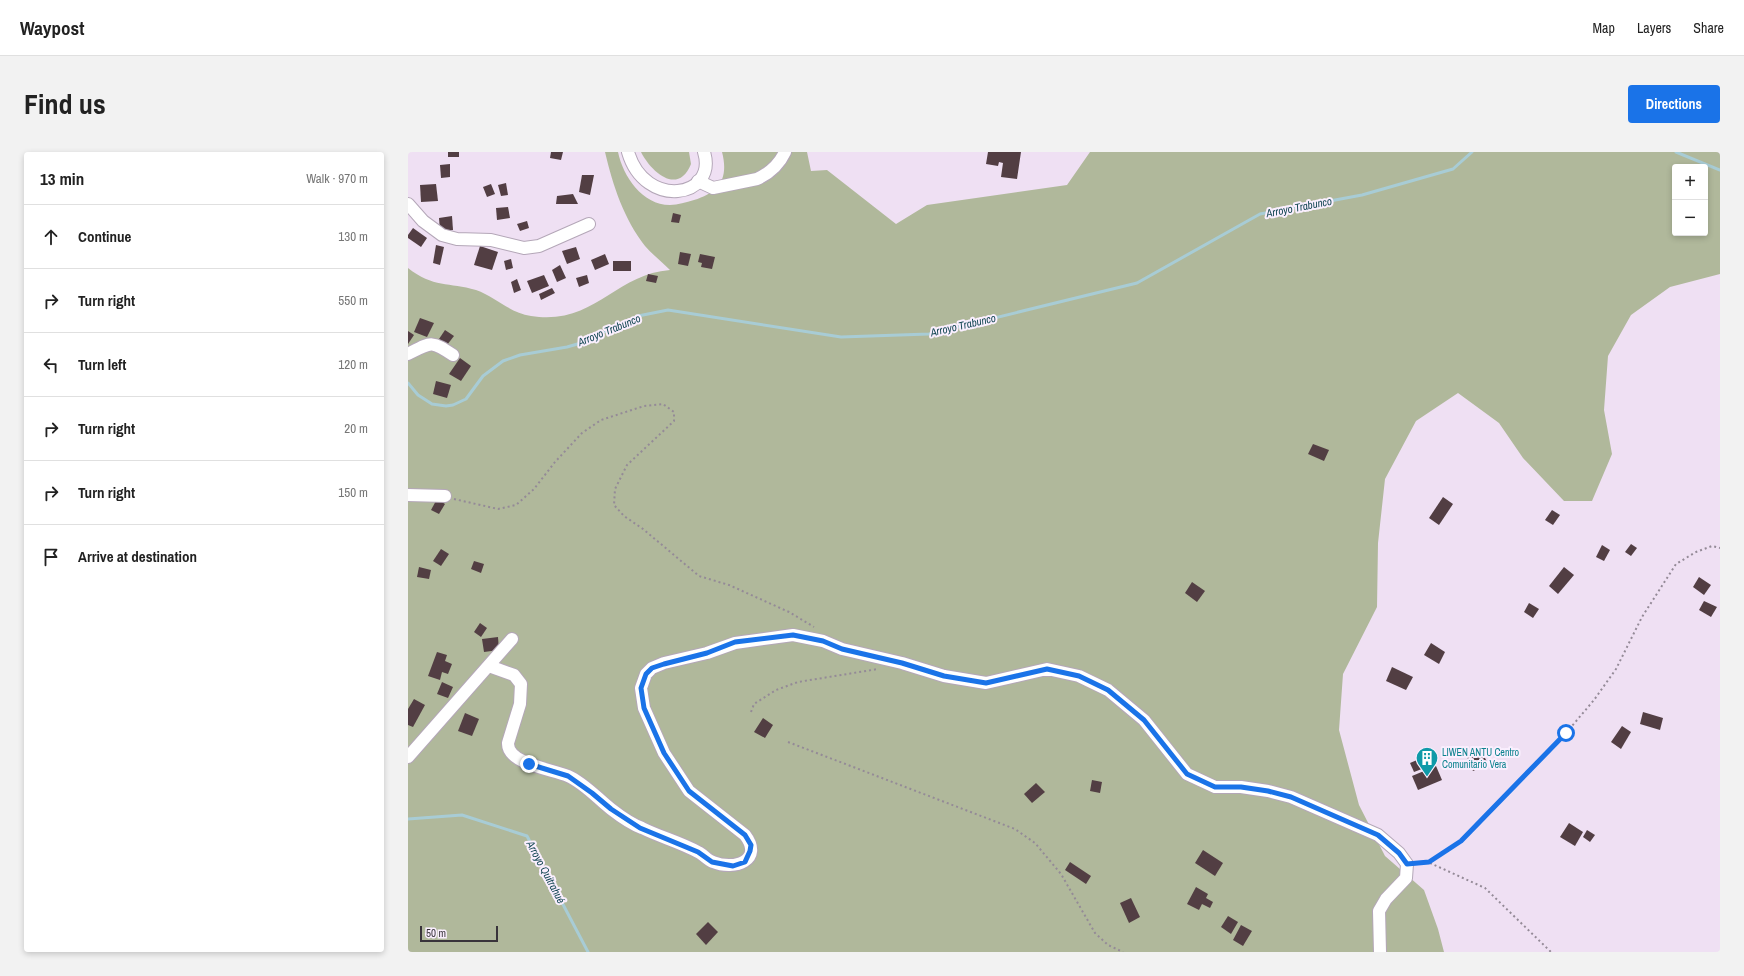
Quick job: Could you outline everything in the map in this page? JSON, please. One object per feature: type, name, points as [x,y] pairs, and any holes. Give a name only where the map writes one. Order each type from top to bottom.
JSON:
[{"type":"street","points":[[628,152],[637,172],[642,178],[662,190],[677,191],[692,186],[698,181],[705,168],[706,161],[704,152]]},
{"type":"street","points":[[698,181],[714,188],[757,179],[764,176],[776,167],[785,152]]},
{"type":"street","points":[[408,204],[426,224],[442,235],[457,239],[492,240],[524,248],[539,246],[589,224]]},
{"type":"street","points":[[408,354],[424,345],[430,344],[440,346],[453,355]]},
{"type":"street","points":[[408,495],[445,496]]},
{"type":"street","points":[[489,666],[514,675],[521,684],[520,704],[508,743],[508,746],[515,758],[568,776],[611,809],[640,828],[698,852],[712,862],[727,866],[740,865],[748,857],[750,851],[749,840],[745,835],[689,791],[664,753],[644,708],[641,688],[646,674],[652,668],[707,653],[735,642],[793,635],[823,641],[842,649],[902,663],[944,676],[986,683],[1047,669],[1079,676],[1108,690],[1144,720],[1187,774],[1215,787],[1241,787],[1268,791],[1291,797],[1378,835],[1399,853],[1407,864],[1406,878],[1386,899],[1379,911],[1380,952]]},
{"type":"street","points":[[408,757],[512,639]]},
{"type":"path","points":[[445,496],[498,508],[516,505],[534,489],[555,462],[582,433],[601,420],[644,406],[663,404],[674,412],[674,421],[627,465],[615,490],[614,505],[624,516],[643,528],[699,576],[729,585],[789,612],[815,628]]},
{"type":"path","points":[[1407,864],[1429,862],[1461,841],[1566,733],[1594,700],[1616,669],[1642,617],[1676,564],[1696,552],[1712,546],[1720,548]]},
{"type":"path","points":[[751,712],[754,704],[776,690],[798,682],[882,668]]},
{"type":"path","points":[[788,742],[1015,829],[1034,843],[1061,874],[1094,933],[1108,945],[1123,952]]},
{"type":"path","points":[[1429,862],[1485,888],[1551,952]]},
{"type":"green space","points":[[605,152],[618,152],[624,170],[629,179],[635,188],[643,195],[660,204],[673,205],[703,197],[716,188],[723,177],[724,161],[722,152],[807,152],[811,171],[827,170],[896,224],[927,205],[1067,185],[1090,152],[1720,152],[1720,274],[1670,287],[1631,315],[1608,356],[1604,410],[1612,454],[1592,501],[1564,501],[1523,458],[1499,423],[1458,393],[1416,421],[1385,479],[1378,543],[1377,607],[1343,674],[1339,730],[1359,805],[1385,856],[1424,890],[1438,929],[1444,952],[408,952],[408,268],[425,279],[433,282],[476,290],[516,312],[523,314],[553,317],[572,314],[588,307],[634,280],[651,274],[670,270],[645,246],[638,236],[625,213],[616,190]]},
{"type":"green space","points":[[641,152],[689,152],[691,164],[686,173],[679,178],[672,180],[665,178],[651,167]]},
{"type":"building","points":[[448,152],[459,152],[459,157],[448,157]]},
{"type":"building","points":[[551,152],[563,152],[561,160],[550,158]]},
{"type":"building","points":[[988,152],[1021,152],[1017,179],[1001,177],[1003,163],[999,162],[998,166],[986,164]]},
{"type":"building","points":[[450,164],[450,177],[441,178],[440,165]]},
{"type":"building","points":[[582,175],[594,175],[590,195],[579,192]]},
{"type":"building","points":[[506,183],[508,195],[501,196],[498,185]]},
{"type":"building","points":[[436,184],[438,201],[421,202],[420,185]]},
{"type":"building","points":[[491,184],[495,194],[487,197],[483,187]]},
{"type":"building","points":[[573,194],[578,204],[556,204],[557,196]]},
{"type":"building","points":[[508,207],[510,218],[497,220],[496,208]]},
{"type":"building","points":[[673,213],[681,215],[679,223],[671,222]]},
{"type":"building","points":[[452,216],[453,230],[440,231],[439,218]]},
{"type":"building","points":[[527,221],[529,228],[520,231],[517,224]]},
{"type":"building","points":[[413,228],[427,238],[421,247],[408,238],[408,235]]},
{"type":"building","points":[[436,245],[444,247],[440,265],[433,263]]},
{"type":"building","points":[[480,246],[498,252],[492,270],[474,265]]},
{"type":"building","points":[[576,247],[580,259],[567,264],[562,251]]},
{"type":"building","points":[[680,252],[691,254],[688,266],[678,264]]},
{"type":"building","points":[[605,254],[609,264],[595,270],[591,260]]},
{"type":"building","points":[[700,254],[715,257],[712,269],[701,267],[702,263],[698,262]]},
{"type":"building","points":[[511,259],[513,268],[506,270],[504,261]]},
{"type":"building","points":[[613,261],[631,261],[631,271],[613,271]]},
{"type":"building","points":[[560,265],[566,278],[557,282],[552,270]]},
{"type":"building","points":[[648,274],[658,276],[656,283],[646,281]]},
{"type":"building","points":[[544,275],[549,286],[532,293],[527,281]]},
{"type":"building","points":[[587,275],[589,283],[579,287],[576,278]]},
{"type":"building","points":[[517,279],[521,290],[514,293],[511,282]]},
{"type":"building","points":[[552,288],[555,293],[541,300],[539,294]]},
{"type":"building","points":[[420,318],[434,323],[427,337],[414,332]]},
{"type":"building","points":[[445,330],[454,336],[447,345],[439,339]]},
{"type":"building","points":[[408,331],[414,335],[408,344]]},
{"type":"building","points":[[460,358],[471,366],[461,381],[449,374]]},
{"type":"building","points":[[436,381],[451,385],[447,398],[433,394]]},
{"type":"building","points":[[1313,444],[1329,450],[1324,461],[1308,454]]},
{"type":"building","points":[[1443,497],[1453,504],[1439,525],[1429,518]]},
{"type":"building","points":[[437,499],[445,504],[439,514],[431,510]]},
{"type":"building","points":[[1552,510],[1560,515],[1553,525],[1545,520]]},
{"type":"building","points":[[1631,544],[1637,548],[1631,556],[1625,552]]},
{"type":"building","points":[[1602,545],[1610,550],[1604,561],[1596,557]]},
{"type":"building","points":[[441,549],[449,554],[441,566],[433,561]]},
{"type":"building","points":[[474,561],[484,564],[481,573],[471,569]]},
{"type":"building","points":[[419,567],[431,570],[429,579],[417,577]]},
{"type":"building","points":[[1564,567],[1574,575],[1558,594],[1549,586]]},
{"type":"building","points":[[1699,577],[1711,585],[1704,595],[1693,587]]},
{"type":"building","points":[[1192,582],[1205,591],[1197,602],[1185,593]]},
{"type":"building","points":[[1704,601],[1717,607],[1711,617],[1699,610]]},
{"type":"building","points":[[1529,603],[1539,609],[1533,618],[1524,612]]},
{"type":"building","points":[[480,623],[487,628],[481,637],[474,632]]},
{"type":"building","points":[[498,637],[499,650],[484,652],[482,639]]},
{"type":"building","points":[[1431,643],[1445,652],[1439,664],[1424,655]]},
{"type":"building","points":[[437,652],[447,655],[445,661],[452,664],[448,674],[442,672],[440,680],[428,676]]},
{"type":"building","points":[[1392,667],[1413,677],[1406,690],[1386,681]]},
{"type":"building","points":[[442,682],[453,687],[448,698],[437,694]]},
{"type":"building","points":[[414,699],[425,705],[413,727],[408,725],[408,709]]},
{"type":"building","points":[[1643,712],[1663,718],[1660,730],[1640,724]]},
{"type":"building","points":[[465,713],[479,719],[472,736],[458,731]]},
{"type":"building","points":[[763,718],[773,725],[765,738],[754,732]]},
{"type":"building","points":[[1622,726],[1631,732],[1621,749],[1611,742]]},
{"type":"building","points":[[1481,750],[1488,764],[1473,771],[1467,757]]},
{"type":"building","points":[[1424,757],[1427,767],[1414,772],[1410,763]]},
{"type":"building","name":"LIWEN ANTU Centro Comunitario Vera","points":[[1436,766],[1442,780],[1418,790],[1412,776]]},
{"type":"building","points":[[1092,780],[1102,782],[1100,793],[1090,791]]},
{"type":"building","points":[[1036,783],[1045,792],[1032,803],[1024,794]]},
{"type":"building","points":[[1569,823],[1583,832],[1575,846],[1560,837]]},
{"type":"building","points":[[1587,830],[1595,835],[1590,842],[1583,837]]},
{"type":"building","points":[[1203,850],[1223,863],[1215,876],[1195,863]]},
{"type":"building","points":[[1070,862],[1091,876],[1086,884],[1065,870]]},
{"type":"building","points":[[1196,887],[1208,894],[1206,898],[1213,902],[1210,908],[1202,904],[1199,910],[1187,904]]},
{"type":"building","points":[[1131,898],[1140,917],[1129,923],[1120,903]]},
{"type":"building","points":[[1228,916],[1238,922],[1231,934],[1221,927]]},
{"type":"building","points":[[708,922],[718,932],[706,945],[696,934]]},
{"type":"building","points":[[1241,925],[1252,931],[1243,946],[1233,940]]},
{"type":"waterway","name":"Arroyo Trabunco","points":[[408,383],[418,395],[432,404],[446,406],[453,405],[466,399],[483,376],[503,361],[520,355],[567,347],[581,343],[638,316],[668,310],[841,337],[929,334],[1137,283],[1260,214],[1362,195],[1453,169],[1472,152]]},
{"type":"waterway","name":"Arroyo Trabunco","points":[[1676,152],[1720,170]]},
{"type":"waterway","name":"Arroyo Quitrahué","points":[[408,819],[462,815],[527,836],[588,952]]},
{"type":"place","name":"LIWEN ANTU Centro Comunitario Vera","points":[[1427,778]]},
{"type":"route","points":[[529,764],[568,776],[577,781],[611,809],[640,828],[698,852],[712,862],[727,866],[740,865],[745,862],[748,857],[751,845],[749,840],[745,835],[689,791],[664,753],[644,708],[641,688],[646,674],[652,668],[707,653],[735,642],[793,635],[823,641],[842,649],[902,663],[944,676],[986,683],[1047,669],[1079,676],[1108,690],[1144,720],[1187,774],[1215,787],[1241,787],[1268,791],[1291,797],[1378,835],[1399,853],[1407,864],[1429,862],[1461,841],[1566,733]]}]
